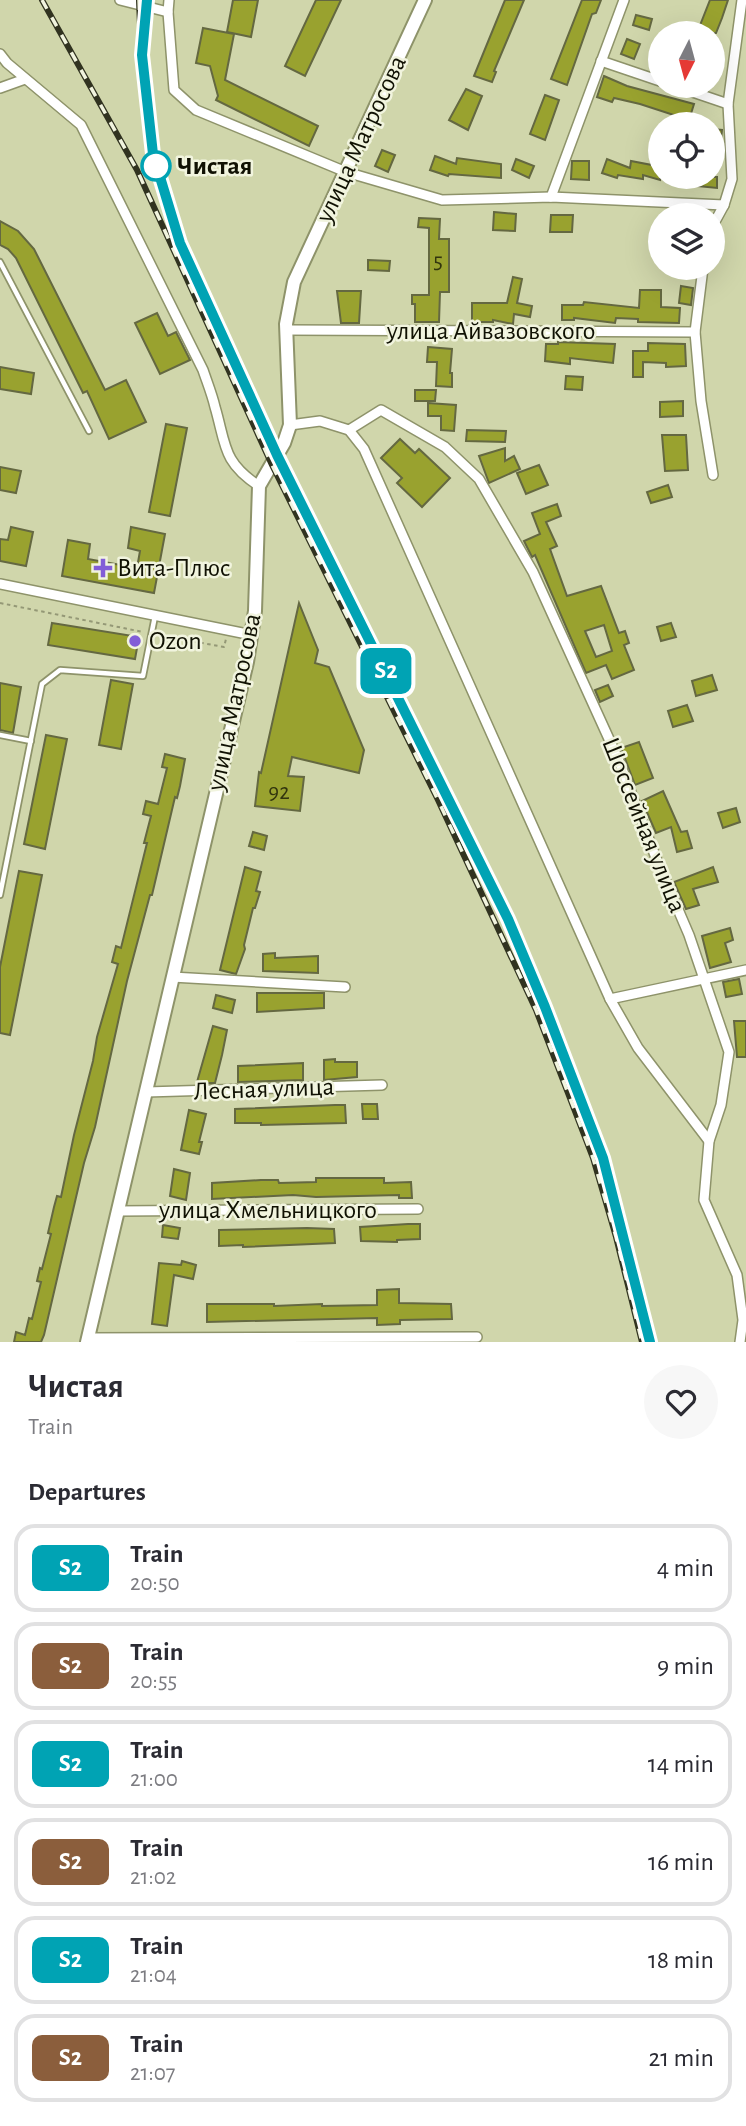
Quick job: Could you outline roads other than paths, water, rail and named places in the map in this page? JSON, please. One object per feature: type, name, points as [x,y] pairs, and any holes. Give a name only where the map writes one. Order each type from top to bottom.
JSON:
[{"type":"main road","name":"улица Матросова","points":[[88,1340],[252,635],[259,486],[284,443],[290,425],[287,330],[294,282],[425,0]]},
{"type":"street","points":[[120,0],[168,12]]},
{"type":"street","points":[[169,0],[174,90],[196,110],[346,172],[442,200],[551,197],[681,203]]},
{"type":"street","points":[[551,197],[624,0]]},
{"type":"street","points":[[725,203],[732,179],[728,104],[742,0]]},
{"type":"street","points":[[0,54],[7,64],[81,125],[202,370],[215,407],[225,449],[244,476],[259,486]]},
{"type":"street","points":[[601,61],[648,77]]},
{"type":"street","points":[[0,88],[25,79]]},
{"type":"street","points":[[710,98],[728,104]]},
{"type":"street","points":[[702,280],[695,332],[701,401],[713,474]]},
{"type":"street","name":"улица Айвазовского","points":[[287,330],[695,332]]},
{"type":"street","name":"Шоссейная улица","points":[[349,430],[381,410],[445,447],[479,479],[533,572],[619,761],[704,978],[729,1052],[721,1105],[709,1141],[704,1200],[737,1275],[743,1296],[740,1342]]},
{"type":"street","points":[[290,425],[320,421],[349,430],[364,449],[610,999],[638,1048],[709,1141]]},
{"type":"street","points":[[0,584],[252,635]]},
{"type":"street","points":[[610,999],[746,970]]},
{"type":"street","points":[[172,977],[345,987]]},
{"type":"street","name":"Лесная улица","points":[[146,1092],[382,1085]]},
{"type":"street","name":"улица Хмельницкого","points":[[117,1211],[418,1209]]},
{"type":"street","points":[[88,1340],[477,1337]]},
{"type":"lane","points":[[0,262],[89,430]]},
{"type":"lane","points":[[0,895],[42,684],[60,670],[143,676],[155,616]]},
{"type":"lane","points":[[0,735],[32,741]]},
{"type":"railway","points":[[42,0],[137,170],[272,465],[438,800],[536,1010],[593,1158],[642,1342]]},
{"type":"railway","points":[[139,0],[144,95],[153,158],[170,219],[182,248]]},
{"type":"railway","points":[[340,579],[508,919],[540,996]]},
{"type":"train","name":"S2","points":[[147,0],[142,55],[153,154],[163,195],[180,243],[277,455],[508,919],[603,1158],[650,1342]]},
{"type":"place","name":"Чистая","points":[[156,166]]},
{"type":"place","name":"Вита-Плюс","points":[[103,568]]},
{"type":"place","name":"Ozon","points":[[135,641]]}]
